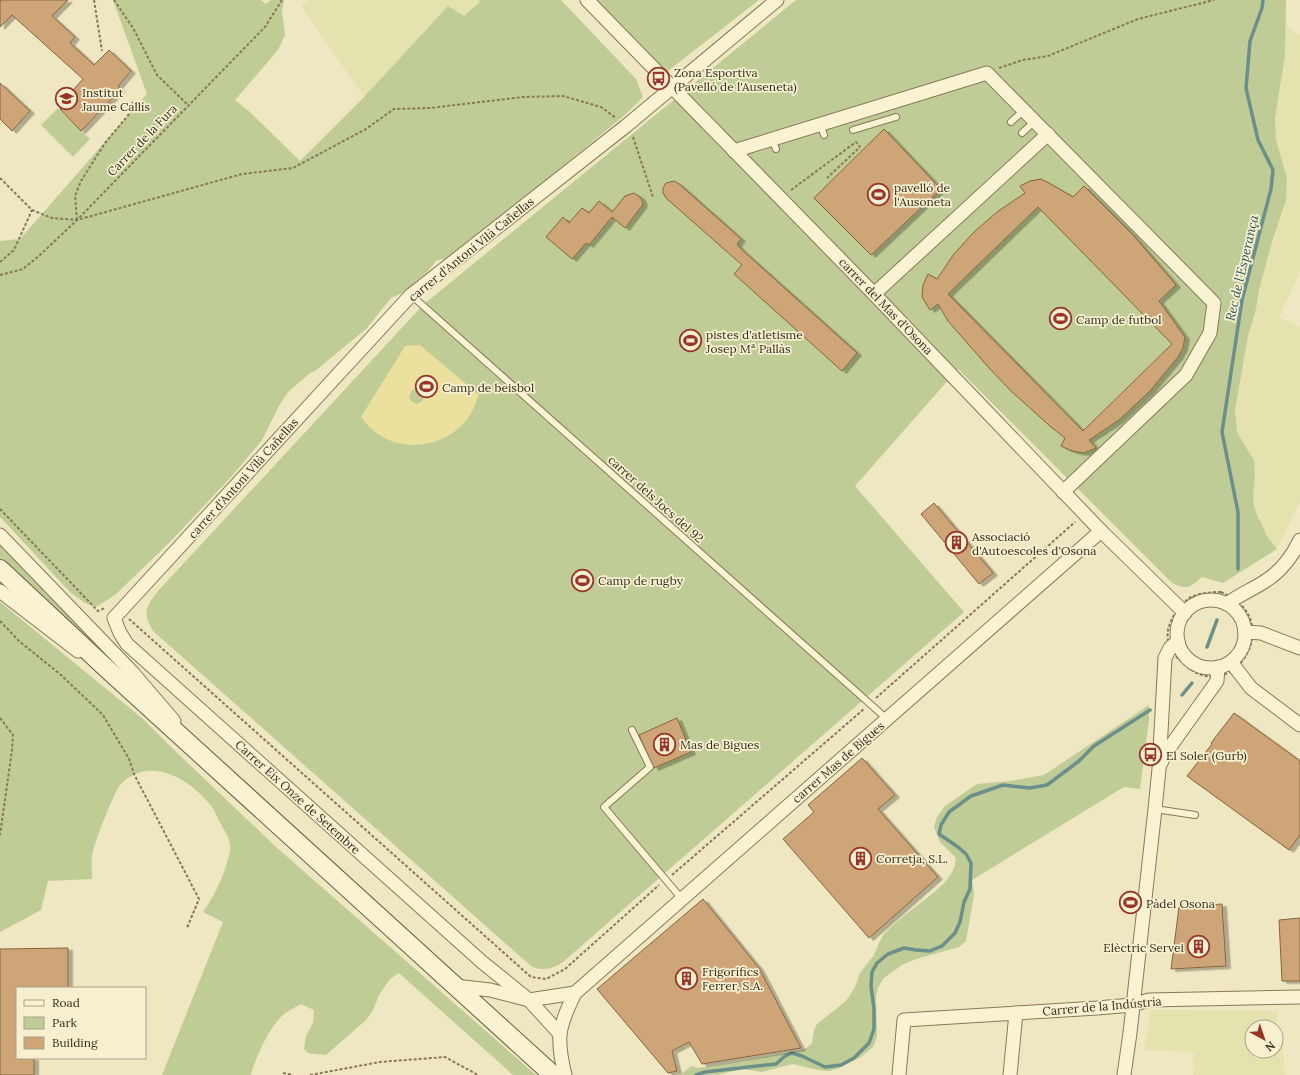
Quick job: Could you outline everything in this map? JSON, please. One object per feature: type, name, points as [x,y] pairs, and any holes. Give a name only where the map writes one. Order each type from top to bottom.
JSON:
[{"type":"street","name":"carrer del Mas d'Osona","points":[[587,0],[874,294],[1084,514],[1182,610]]},
{"type":"street","name":"carrer d'Antoni Vilà Cañellas","points":[[118,615],[411,295],[626,126],[777,0]]},
{"type":"street","points":[[734,151],[774,144],[822,130],[987,73],[1214,303],[1210,333],[1186,375],[1063,492]]},
{"type":"street","points":[[874,294],[1048,134]]},
{"type":"street","name":"carrer Mas de Bigues","points":[[565,1075],[562,1065],[560,1034],[568,1007],[575,993],[1101,531]]},
{"type":"street","points":[[0,535],[133,673],[211,763]]},
{"type":"street","points":[[1124,1075],[1159,769],[1165,658],[1174,645],[1182,610],[1204,601],[1231,601],[1269,579],[1282,568],[1300,540]]},
{"type":"street","points":[[0,569],[107,669],[553,1075]]},
{"type":"street","points":[[0,591],[72,648],[107,669]]},
{"type":"street","points":[[1231,601],[1244,626],[1249,632],[1261,633],[1300,648]]},
{"type":"street","name":"Carrer Eix Onze de Setembre","points":[[118,615],[120,633],[127,644],[482,962],[528,1000],[560,1034]]},
{"type":"street","points":[[1174,645],[1195,664],[1218,672],[1233,666],[1249,632]]},
{"type":"street","points":[[1233,666],[1251,688],[1300,726]]},
{"type":"street","points":[[1159,769],[1165,754],[1218,681],[1218,672]]},
{"type":"street","points":[[490,990],[495,979],[492,969]]},
{"type":"street","points":[[455,986],[490,990],[528,1000],[575,993]]},
{"type":"street","name":"Carrer de la Indústria","points":[[899,1075],[904,1020],[1097,1008],[1132,1005],[1149,1000],[1300,996]]},
{"type":"street","points":[[1010,1075],[1016,1013]]},
{"type":"lane","points":[[1011,122],[1024,110]]},
{"type":"lane","points":[[853,130],[896,117]]},
{"type":"lane","points":[[1022,133],[1035,121]]},
{"type":"lane","name":"carrer dels Jocs del 92","points":[[411,295],[887,719]]},
{"type":"lane","points":[[632,730],[650,767],[604,807],[682,899]]},
{"type":"lane","points":[[1155,809],[1195,815]]},
{"type":"path","points":[[94,0],[102,51]]},
{"type":"path","points":[[114,0],[133,28],[157,75],[188,105]]},
{"type":"path","name":"Carrer de la Fura","points":[[0,275],[24,269],[77,220],[265,27],[282,0]]},
{"type":"path","points":[[987,73],[1024,60],[1048,56],[1138,19],[1214,0]]},
{"type":"path","points":[[0,178],[32,210],[52,218],[77,220],[242,174],[293,168],[366,129],[394,110],[430,108],[523,97],[563,96],[601,107],[626,126]]},
{"type":"path","points":[[77,220],[75,196],[80,181],[105,143],[135,107],[132,102]]},
{"type":"path","points":[[780,198],[856,142],[860,147],[827,178]]},
{"type":"path","points":[[636,146],[653,197]]},
{"type":"path","points":[[0,262],[14,250],[32,210]]},
{"type":"path","points":[[0,509],[98,611],[109,606],[531,977],[546,979],[565,969],[665,880],[870,704],[1084,514]]},
{"type":"path","points":[[1221,592],[1231,601],[1245,609],[1252,621],[1249,632],[1251,645],[1246,656],[1233,666],[1226,675],[1218,672],[1207,676],[1193,672],[1177,658],[1174,645],[1167,635],[1170,620],[1182,610],[1190,597],[1207,593],[1221,592]]},
{"type":"path","points":[[0,621],[18,641],[61,675],[103,714],[130,760],[134,774],[199,899],[187,928]]},
{"type":"path","points":[[0,718],[13,735],[0,834]]},
{"type":"path","points":[[310,1075],[380,1062],[445,1057],[478,1075]]},
{"type":"path","points":[[283,1073],[293,1075]]},
{"type":"shaded area","points":[[309,0],[479,0],[481,2],[464,16],[448,6],[364,97],[301,5]]},
{"type":"shaded area","points":[[1286,25],[1300,36],[1300,271],[1279,317],[1300,327],[1300,501],[1277,549],[1267,536],[1256,513],[1253,500],[1255,474],[1254,460],[1237,431],[1235,410],[1248,336],[1256,309],[1259,290],[1272,242],[1286,200],[1287,178],[1276,139],[1275,118],[1285,56]]},
{"type":"shaded area","points":[[1150,1010],[1277,1011],[1277,1019],[1244,1019],[1244,1059],[1284,1059],[1285,1075],[1193,1075],[1194,1053],[1169,1050],[1145,1050]]},
{"type":"green space","points":[[113,0],[261,0],[266,4],[271,0],[284,0],[282,10],[285,35],[278,50],[235,100],[251,113],[300,161],[364,97],[448,6],[464,16],[480,2],[479,0],[561,0],[636,79],[643,97],[626,114],[456,254],[446,259],[437,260],[428,271],[402,293],[391,298],[366,329],[288,392],[280,404],[262,440],[232,476],[169,543],[116,594],[98,606],[93,606],[85,603],[70,592],[0,517],[0,241],[20,239],[147,94]]},
{"type":"green space","points":[[594,0],[759,0],[664,74]]},
{"type":"green space","points":[[796,0],[1286,0],[1285,56],[1275,118],[1276,139],[1287,178],[1286,200],[1272,242],[1259,290],[1256,309],[1248,336],[1235,410],[1237,431],[1254,460],[1255,474],[1253,500],[1256,513],[1267,536],[1277,549],[1223,583],[1202,577],[1188,587],[1182,587],[1172,583],[958,369],[855,486],[964,612],[563,962],[547,969],[535,968],[153,631],[147,619],[148,606],[158,591],[423,305]]},
{"type":"green space","points":[[58,108],[90,139],[73,157],[41,125]]},
{"type":"green space","points":[[0,544],[123,671],[0,558]]},
{"type":"green space","points":[[0,602],[143,719],[276,847],[536,1075],[513,1075],[399,973],[390,979],[379,995],[373,1010],[366,1020],[326,1055],[308,1053],[304,1049],[306,1036],[313,1023],[314,1010],[301,1004],[284,1014],[275,1023],[262,1045],[251,1075],[162,1075],[223,922],[203,912],[216,890],[224,872],[230,851],[229,839],[212,807],[193,787],[169,774],[156,771],[144,771],[131,776],[120,785],[117,790],[100,831],[92,855],[92,879],[48,881],[41,910],[0,932]]},
{"type":"green space","points":[[1149,705],[1149,720],[1140,789],[1124,787],[972,880],[974,894],[966,941],[959,947],[916,959],[902,965],[884,978],[878,987],[876,997],[877,1037],[873,1047],[861,1057],[839,1068],[829,1071],[792,1064],[762,1072],[742,1069],[717,1075],[680,1075],[692,1066],[698,1068],[804,1050],[812,1043],[814,1030],[817,1024],[846,1001],[855,987],[860,973],[874,955],[884,934],[938,889],[951,874],[956,860],[955,857],[940,842],[934,827],[937,817],[945,806],[977,784],[1010,781],[1044,775]]},
{"type":"sand","points":[[420,345],[479,395],[470,415],[461,426],[451,434],[426,444],[413,445],[387,439],[369,427],[361,417],[405,346]],"holes":[[[417,388],[423,391],[425,396],[421,402],[416,404],[411,401],[409,397],[412,390]]]},
{"type":"building","points":[[0,0],[68,0],[52,16],[75,37],[70,43],[94,65],[109,50],[131,71],[118,86],[121,89],[81,131],[60,109],[67,102],[64,100],[83,79],[12,15],[0,27]]},
{"type":"building","points":[[0,83],[30,111],[12,131],[0,119]]},
{"type":"building","name":"pavelló de l'Ausoneta","points":[[884,129],[941,189],[871,255],[814,198]]},
{"type":"building","name":"Camp de futbol","points":[[1041,179],[1073,197],[1084,186],[1133,235],[1176,285],[1159,301],[1185,337],[1183,348],[1178,357],[1150,391],[1119,420],[1089,440],[1096,448],[1084,453],[1072,451],[1061,446],[1065,438],[1011,391],[989,368],[948,321],[938,304],[930,310],[922,297],[923,285],[928,274],[937,279],[954,254],[974,232],[997,212],[1025,193],[1020,186],[1030,181]],"holes":[[[1038,207],[1172,344],[1083,431],[948,294]]]},
{"type":"building","points":[[674,181],[741,239],[737,244],[741,249],[857,353],[842,371],[734,274],[742,265],[666,198],[663,193],[663,188],[666,183]]},
{"type":"building","points":[[634,193],[641,198],[643,203],[625,228],[612,217],[589,245],[586,243],[572,259],[546,237],[563,217],[569,223],[582,208],[589,213],[599,201],[612,212],[625,196]]},
{"type":"building","name":"Associació d'Autoescoles d'Osona","points":[[934,503],[993,573],[979,584],[921,514]]},
{"type":"building","points":[[1234,713],[1300,761],[1300,835],[1289,850],[1187,776]]},
{"type":"building","name":"Mas de Bigues","points":[[677,718],[691,752],[654,768],[639,735]]},
{"type":"building","name":"Corretja, S.L.","points":[[862,758],[895,795],[878,809],[938,877],[869,938],[783,839],[814,812],[808,805]]},
{"type":"building","name":"Frigorífics Ferrer, S.A.","points":[[703,899],[759,968],[801,1048],[702,1064],[689,1042],[672,1051],[677,1071],[668,1073],[597,989]]},
{"type":"building","name":"Elèctric Servei","points":[[1222,904],[1226,966],[1171,969],[1179,907]]},
{"type":"building","points":[[1300,918],[1300,981],[1282,981],[1279,920]]},
{"type":"building","points":[[68,948],[68,987],[16,987],[16,1059],[34,1059],[34,1075],[0,1075],[0,949]]},
{"type":"waterway","name":"Rec de l'Esperança","points":[[1238,569],[1238,512],[1222,432],[1242,300],[1271,189],[1273,170],[1258,140],[1246,88],[1250,41],[1262,8],[1263,0]]},
{"type":"waterway","points":[[1207,647],[1217,620]]},
{"type":"waterway","points":[[1182,695],[1192,683]]},
{"type":"waterway","name":"Rec de l'Esperança","points":[[696,1075],[705,1072],[776,1064],[785,1056],[792,1053],[825,1067],[841,1065],[854,1058],[869,1043],[874,1029],[874,1009],[871,986],[872,972],[877,963],[888,954],[904,948],[930,951],[942,946],[955,933],[960,922],[964,902],[970,889],[971,863],[966,854],[939,834],[941,825],[949,812],[971,796],[1003,785],[1030,788],[1047,785],[1079,761],[1094,746],[1150,710]]},
{"type":"place","name":"Zona Esportiva (Pavelló de l'Auseneta)","points":[[658,79]]},
{"type":"place","name":"Institut Jaume Callís","points":[[67,99]]},
{"type":"place","name":"pavelló de l'Ausoneta","points":[[878,194]]},
{"type":"place","name":"Camp de futbol","points":[[1060,319]]},
{"type":"place","name":"pistes d'atletisme Josep Mª Pallàs","points":[[691,341]]},
{"type":"place","name":"Camp de beisbol","points":[[426,387]]},
{"type":"place","name":"Associació d'Autoescoles d'Osona","points":[[957,543]]},
{"type":"place","name":"Camp de rugby","points":[[582,580]]},
{"type":"place","name":"Mas de Bigues","points":[[664,744]]},
{"type":"place","name":"El Soler (Gurb)","points":[[1150,755]]},
{"type":"place","name":"Corretja, S.L.","points":[[861,858]]},
{"type":"place","name":"Pàdel Osona","points":[[1130,903]]},
{"type":"place","name":"Elèctric Servei","points":[[1199,947]]},
{"type":"place","name":"Frigorífics Ferrer, S.A.","points":[[687,978]]}]
